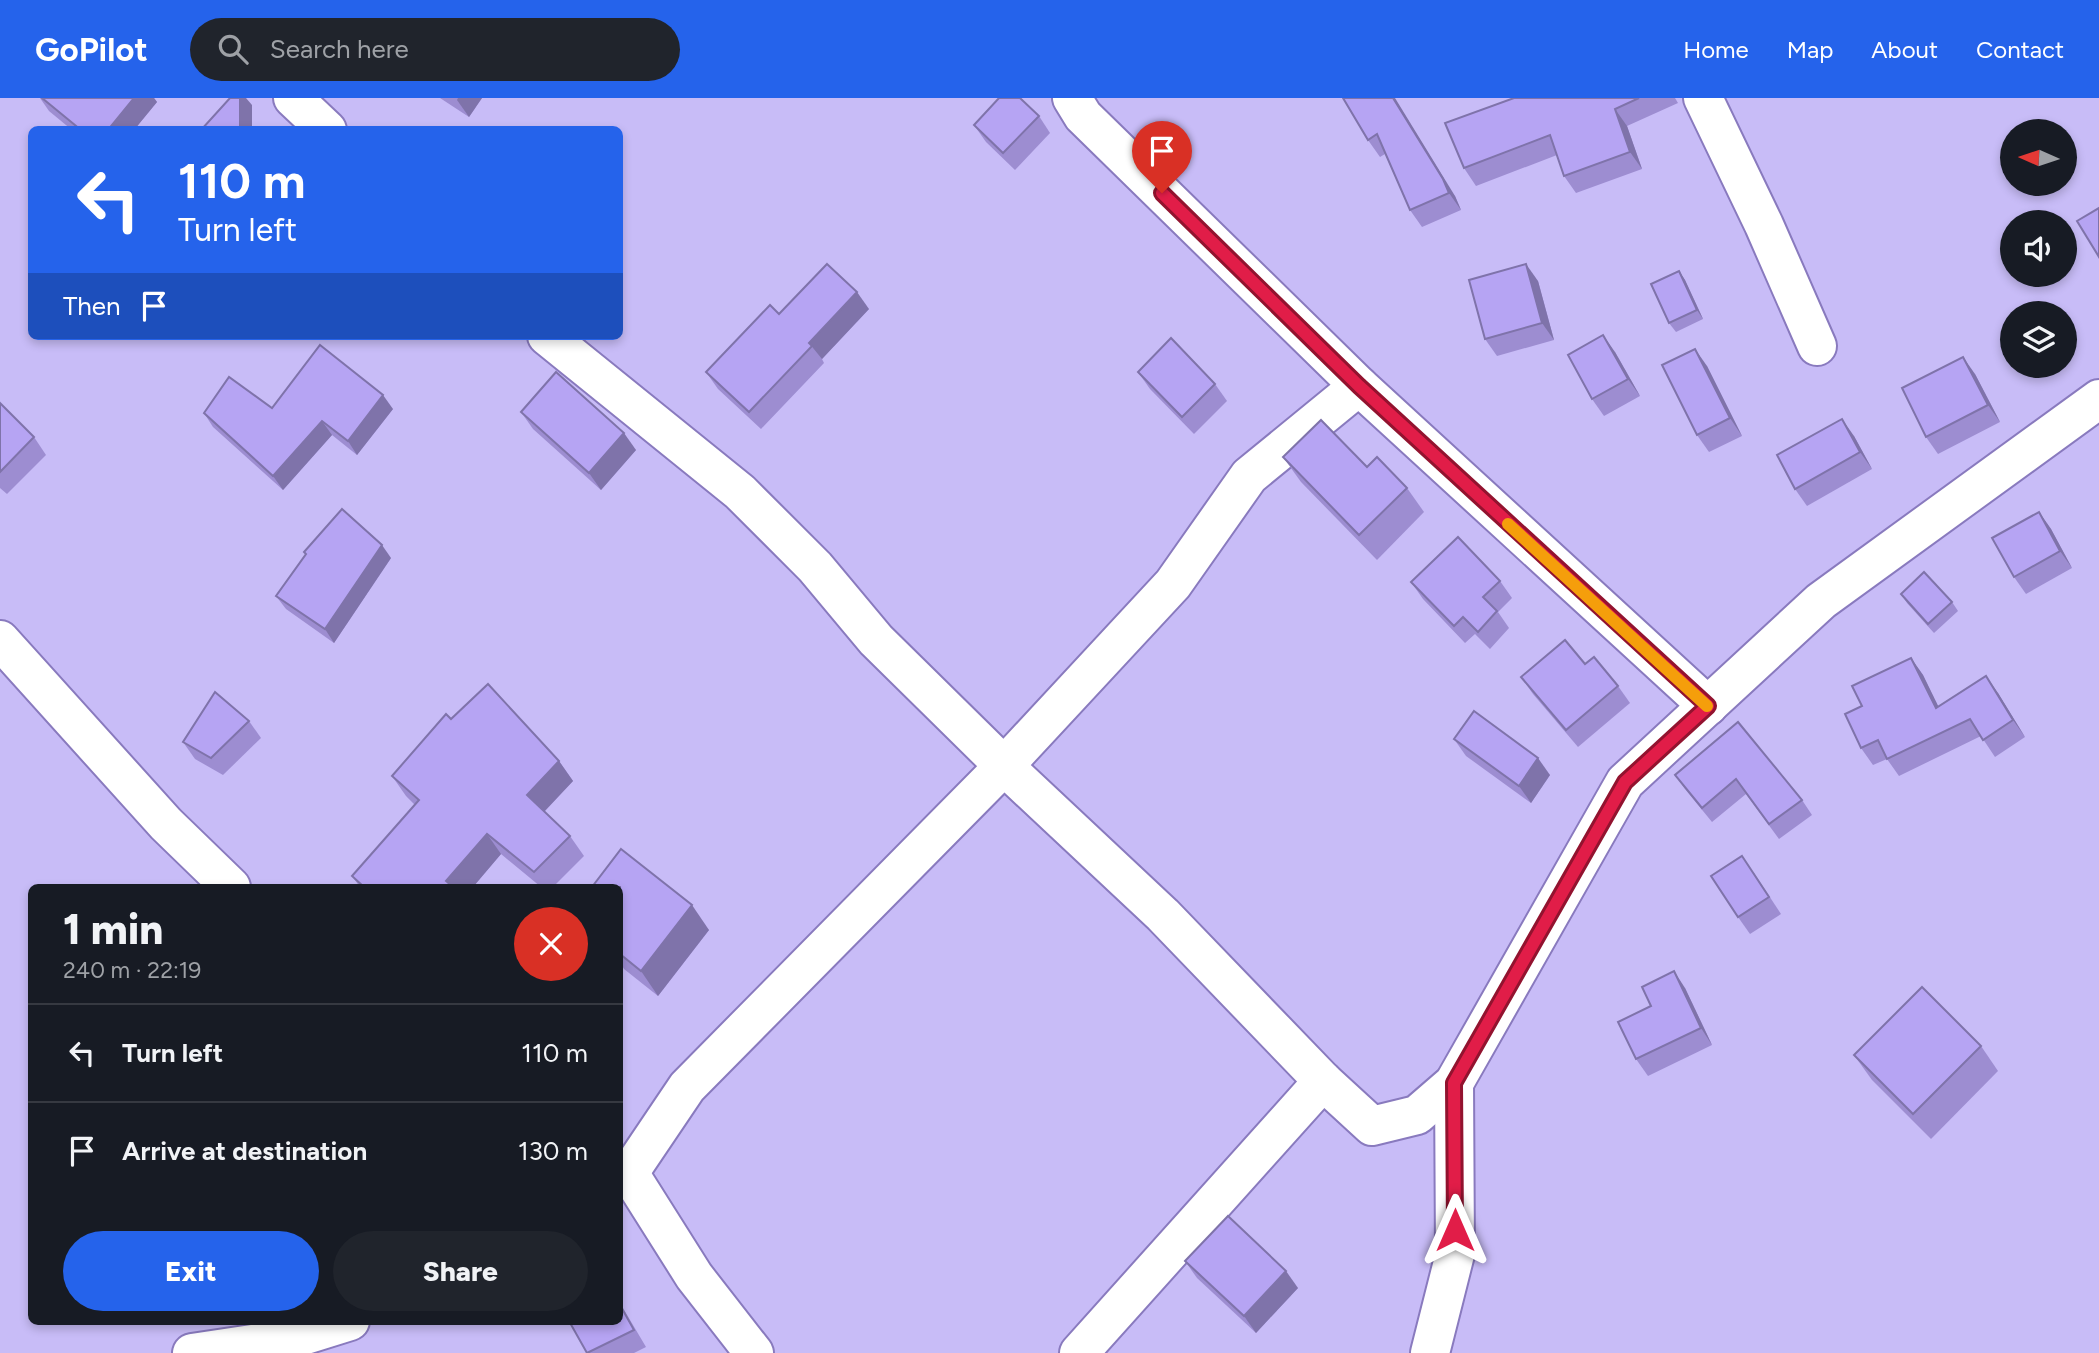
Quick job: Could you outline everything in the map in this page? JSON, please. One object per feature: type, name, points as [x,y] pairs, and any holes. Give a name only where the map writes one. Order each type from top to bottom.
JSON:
[{"type":"street","points":[[293,98],[323,126]]},
{"type":"street","points":[[1072,98],[1083,116],[1359,386],[1708,706]]},
{"type":"street","points":[[1703,98],[1764,225],[1817,346]]},
{"type":"street","points":[[552,340],[740,492],[815,567],[876,640],[1004,766],[1163,915],[1323,1081],[1372,1126],[1417,1115],[1454,1083],[1625,782],[1821,601],[2099,399]]},
{"type":"street","points":[[754,1353],[694,1276],[624,1176],[687,1087],[1004,766],[1173,584],[1249,475],[1359,386]]},
{"type":"street","points":[[0,640],[166,824],[228,884]]},
{"type":"street","points":[[1079,1353],[1323,1081]]},
{"type":"street","points":[[1430,1353],[1455,1254],[1454,1083]]},
{"type":"street","points":[[192,1353],[299,1337],[337,1325]]},
{"type":"building","points":[[42,98],[134,98],[111,126],[76,126]]},
{"type":"building","points":[[230,98],[240,98],[240,126],[205,126]]},
{"type":"building","points":[[999,98],[1020,98],[1039,116],[1003,153],[974,125]]},
{"type":"building","points":[[1343,98],[1393,98],[1449,193],[1410,210],[1377,134],[1368,140]]},
{"type":"building","points":[[1514,98],[1639,98],[1615,109],[1630,152],[1564,176],[1550,135],[1464,168],[1445,123]]},
{"type":"building","points":[[2099,208],[2099,257],[2077,221]]},
{"type":"building","points":[[827,264],[857,292],[809,343],[812,346],[749,412],[706,372],[770,305],[779,314]]},
{"type":"building","points":[[1526,264],[1542,323],[1485,339],[1469,280]]},
{"type":"building","points":[[1679,271],[1697,310],[1669,323],[1651,284]]},
{"type":"building","points":[[1603,335],[1628,379],[1592,399],[1568,355]]},
{"type":"building","points":[[1171,338],[1215,384],[1182,417],[1138,372]]},
{"type":"building","points":[[320,345],[383,395],[348,441],[322,421],[273,476],[204,413],[229,377],[272,408]]},
{"type":"building","points":[[1695,349],[1730,418],[1697,435],[1662,365]]},
{"type":"building","points":[[1963,357],[1988,405],[1926,437],[1902,388]]},
{"type":"building","points":[[556,372],[624,433],[589,473],[521,412]]},
{"type":"building","points":[[0,403],[34,437],[0,472]]},
{"type":"building","points":[[1842,419],[1860,452],[1795,489],[1777,455]]},
{"type":"building","points":[[1321,420],[1367,467],[1377,457],[1407,488],[1359,535],[1283,457]]},
{"type":"building","points":[[342,509],[382,545],[325,629],[276,596],[306,554],[304,552]]},
{"type":"building","points":[[2039,512],[2060,551],[2014,577],[1992,538]]},
{"type":"building","points":[[1458,537],[1500,581],[1483,597],[1497,611],[1478,632],[1463,617],[1454,626],[1411,582]]},
{"type":"building","points":[[1924,572],[1952,602],[1928,624],[1901,594]]},
{"type":"building","points":[[1565,640],[1585,664],[1594,657],[1618,686],[1566,730],[1521,677]]},
{"type":"building","points":[[1911,658],[1936,708],[1986,676],[2013,720],[1983,740],[1970,719],[1887,759],[1878,740],[1861,748],[1845,714],[1862,706],[1852,686]]},
{"type":"building","points":[[488,684],[559,761],[527,795],[570,836],[534,872],[487,834],[446,881],[450,884],[361,884],[352,876],[419,800],[392,776],[446,714],[451,719]]},
{"type":"building","points":[[215,692],[249,721],[211,758],[183,742]]},
{"type":"building","points":[[1474,711],[1538,758],[1519,786],[1454,739]]},
{"type":"building","points":[[1738,722],[1802,800],[1769,824],[1736,779],[1702,808],[1675,775]]},
{"type":"building","points":[[621,849],[692,905],[641,971],[623,956],[623,884],[594,884]]},
{"type":"building","points":[[1742,856],[1769,897],[1738,917],[1711,876]]},
{"type":"building","points":[[1674,971],[1701,1028],[1636,1059],[1618,1022],[1651,1006],[1642,987]]},
{"type":"building","points":[[1922,987],[1981,1046],[1913,1114],[1854,1055]]},
{"type":"building","points":[[1228,1216],[1286,1271],[1244,1316],[1185,1261]]},
{"type":"building","points":[[623,1310],[634,1330],[587,1353],[571,1325],[623,1325]]},
{"type":"slow traffic","points":[[1508,524],[1707,706]]},
{"type":"route","points":[[1162,193],[1359,386],[1708,706],[1625,782],[1454,1083],[1455,1230]]}]
